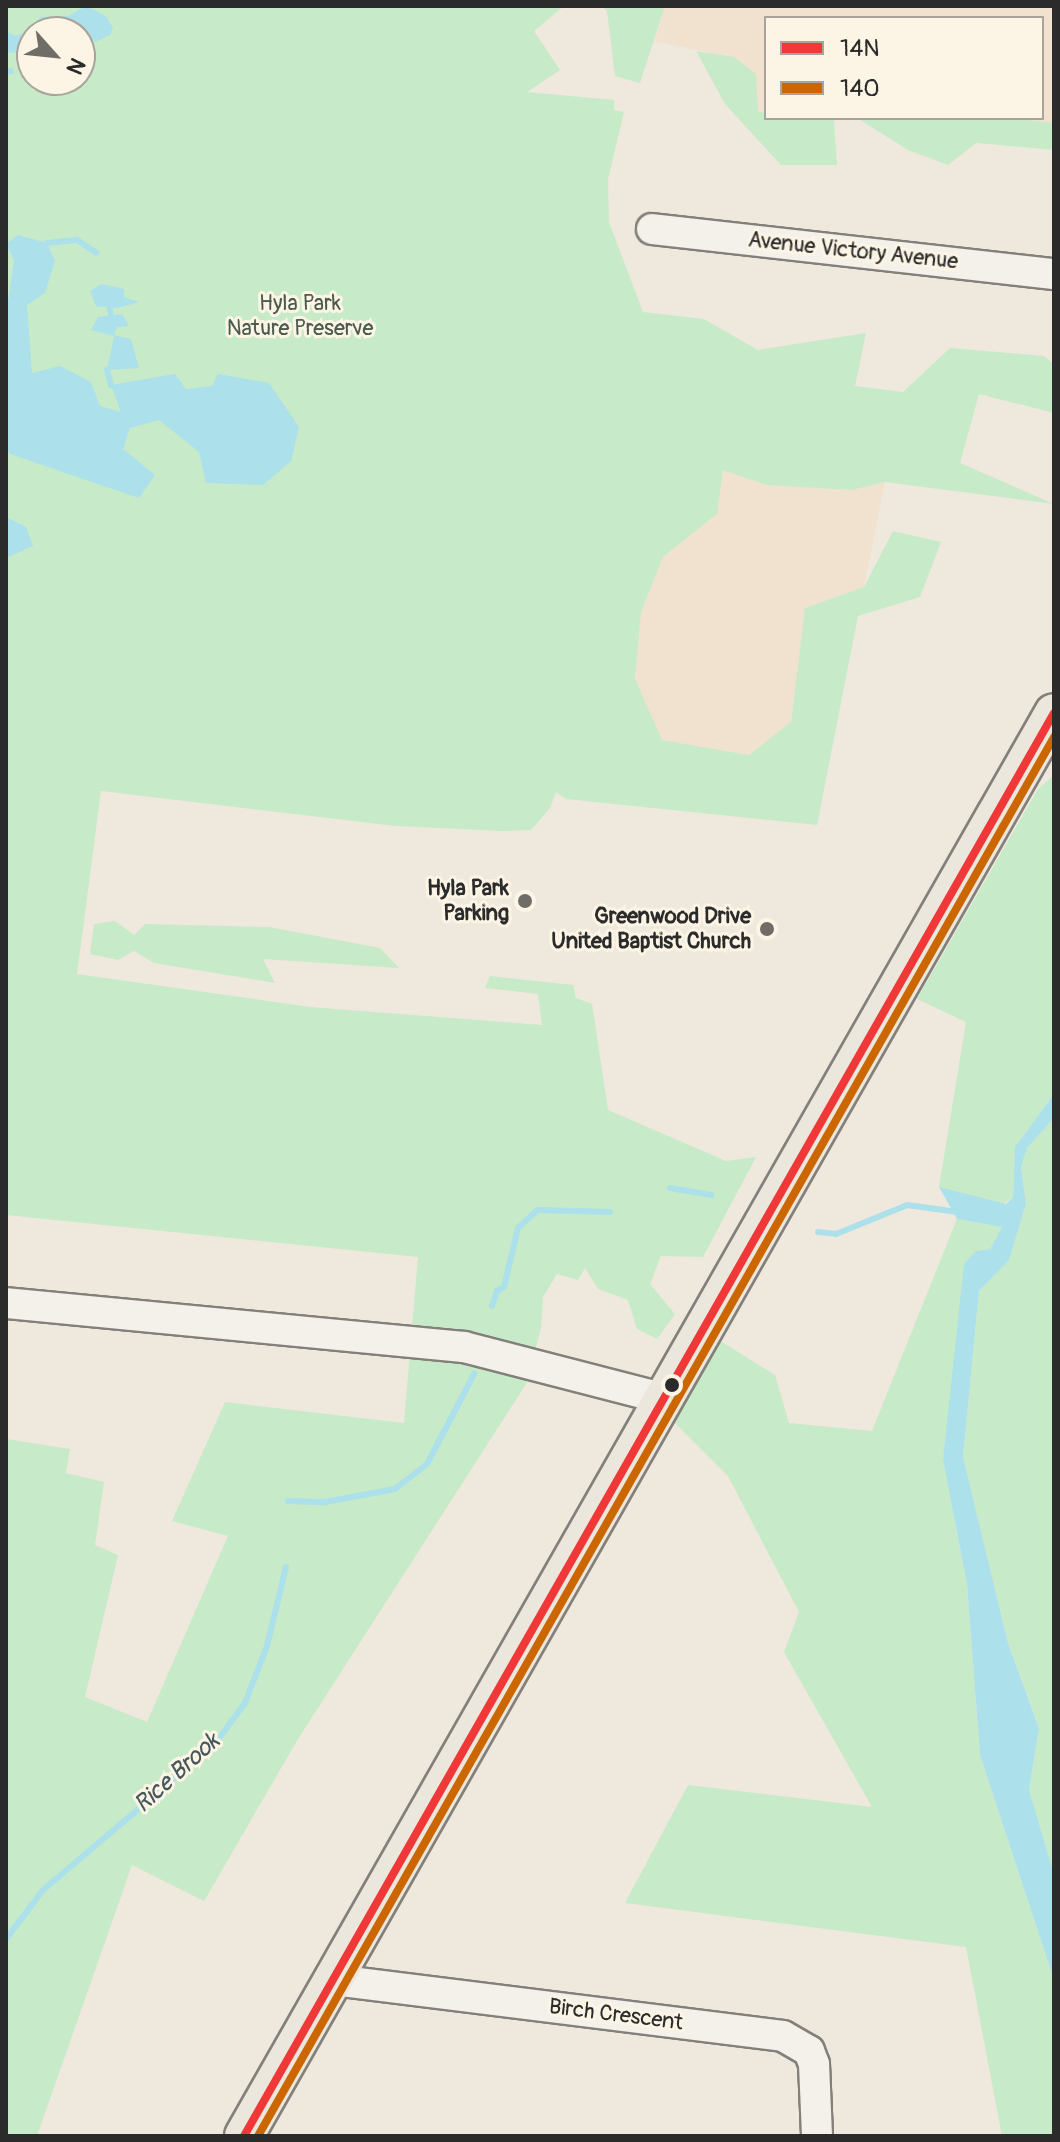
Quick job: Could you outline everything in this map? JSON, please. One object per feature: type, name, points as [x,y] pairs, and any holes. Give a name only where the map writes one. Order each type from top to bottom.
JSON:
[{"type":"main road","points":[[244,2136],[661,1398],[1054,713]]},
{"type":"street","name":"Avenue Victory Avenue","points":[[652,229],[1054,274]]},
{"type":"street","points":[[6,1303],[464,1347],[661,1398]]},
{"type":"street","name":"Birch Crescent","points":[[334,1980],[783,2036],[809,2051],[814,2064],[817,2136]]},
{"type":"shaded area","points":[[665,6],[1054,6],[1054,123],[1028,120],[1044,120],[1044,16],[764,16],[764,111],[758,113],[734,58],[655,41]]},
{"type":"shaded area","points":[[723,469],[766,485],[852,490],[885,482],[864,587],[805,608],[791,722],[749,755],[661,740],[635,679],[641,612],[663,557],[717,514]]},
{"type":"green space","name":"Hyla Park Nature Preserve","points":[[6,6],[564,6],[534,31],[560,70],[527,92],[614,100],[614,110],[624,112],[608,179],[609,222],[643,312],[704,319],[758,350],[866,333],[855,386],[903,392],[950,348],[1044,356],[1054,364],[1054,413],[979,394],[960,463],[1054,504],[885,482],[852,490],[766,485],[723,470],[717,514],[663,557],[641,612],[635,679],[662,740],[749,755],[791,722],[805,608],[864,587],[893,531],[941,542],[920,597],[858,616],[817,825],[566,799],[556,792],[550,808],[531,830],[396,826],[101,791],[77,974],[310,1007],[542,1025],[538,994],[485,988],[490,976],[573,985],[576,998],[592,1004],[608,1110],[726,1161],[756,1157],[703,1257],[661,1256],[650,1284],[675,1314],[657,1339],[637,1329],[628,1300],[598,1289],[585,1268],[578,1280],[557,1274],[543,1297],[541,1328],[526,1384],[298,1739],[204,1901],[132,1865],[37,2136],[6,2136],[6,1439],[70,1449],[66,1473],[104,1482],[95,1545],[118,1555],[85,1697],[147,1722],[228,1536],[172,1521],[225,1402],[404,1423],[418,1257],[6,1215]]},
{"type":"green space","points":[[601,6],[665,6],[640,83],[615,76],[607,11]]},
{"type":"green space","points":[[696,51],[734,57],[756,74],[758,113],[764,111],[764,120],[834,120],[837,165],[781,165],[725,104]]},
{"type":"green space","points":[[860,120],[1028,120],[1054,123],[1054,150],[976,143],[948,165],[908,150]]},
{"type":"green space","points":[[1054,775],[1054,1094],[1015,1147],[1013,1197],[1000,1206],[939,1187],[966,1022],[917,999],[1038,789]]},
{"type":"green space","points":[[115,921],[134,935],[145,924],[269,927],[380,948],[399,968],[263,959],[275,983],[154,963],[134,951],[118,960],[90,954],[94,924]]},
{"type":"green space","points":[[1054,1118],[1054,1874],[1029,1790],[1039,1727],[1008,1643],[963,1457],[979,1291],[1009,1260],[1026,1204],[1021,1167],[1027,1148]]},
{"type":"green space","points":[[957,1219],[1002,1227],[990,1249],[976,1251],[943,1460],[967,1584],[980,1755],[1054,1980],[1054,2136],[1002,2136],[966,1947],[625,1903],[688,1785],[872,1807],[784,1652],[799,1612],[728,1476],[667,1415],[714,1337],[775,1375],[789,1423],[872,1431]]},
{"type":"water","points":[[86,6],[106,16],[113,28],[110,35],[96,42],[96,16],[68,16]]},
{"type":"water","points":[[6,31],[15,36],[16,52],[6,53]]},
{"type":"water","points":[[18,235],[47,243],[55,261],[45,293],[27,305],[32,373],[60,366],[91,382],[100,406],[121,412],[111,385],[175,374],[186,389],[212,386],[218,374],[269,383],[299,427],[291,461],[263,485],[206,483],[199,452],[159,420],[130,428],[123,449],[155,475],[139,498],[10,454],[6,448],[6,316],[14,260],[6,244]]},
{"type":"water","points":[[101,284],[124,289],[124,297],[139,302],[117,308],[96,306],[90,291]]},
{"type":"water","points":[[122,314],[129,326],[117,327],[114,335],[131,339],[139,368],[107,370],[114,336],[91,330],[98,317]]},
{"type":"water","points":[[6,517],[26,527],[33,546],[6,558]]},
{"type":"water","points":[[1054,1094],[1054,1118],[1027,1148],[1021,1167],[1026,1204],[1009,1260],[979,1291],[963,1457],[1008,1643],[1039,1728],[1029,1790],[1054,1874],[1054,1980],[980,1755],[967,1584],[943,1460],[964,1264],[976,1251],[990,1249],[1002,1227],[957,1219],[939,1187],[1006,1204],[1013,1197],[1015,1147]]},
{"type":"waterway","points":[[6,72],[11,71]]},
{"type":"waterway","points":[[47,243],[77,240],[96,253]]},
{"type":"waterway","points":[[110,308],[111,315]]},
{"type":"waterway","points":[[107,370],[111,385]]},
{"type":"waterway","name":"Rice Brook","points":[[670,1188],[711,1195]]},
{"type":"waterway","name":"Rice Brook","points":[[818,1232],[836,1234],[907,1205],[958,1212]]},
{"type":"waterway","name":"Rice Brook","points":[[492,1306],[497,1291],[504,1287],[518,1228],[537,1210],[610,1212]]},
{"type":"waterway","name":"Rice Brook","points":[[288,1501],[325,1502],[395,1489],[427,1464],[474,1374]]},
{"type":"waterway","name":"Rice Brook","points":[[6,1939],[43,1890],[214,1745],[245,1703],[267,1646],[286,1567]]},
{"type":"transit line","name":"14N","points":[[244,2136],[1054,713]]},
{"type":"transit line","name":"140","points":[[258,2136],[1054,737]]},
{"type":"place","name":"Hyla Park Parking","points":[[525,901]]},
{"type":"place","name":"Greenwood Drive United Baptist Church","points":[[767,929]]}]
